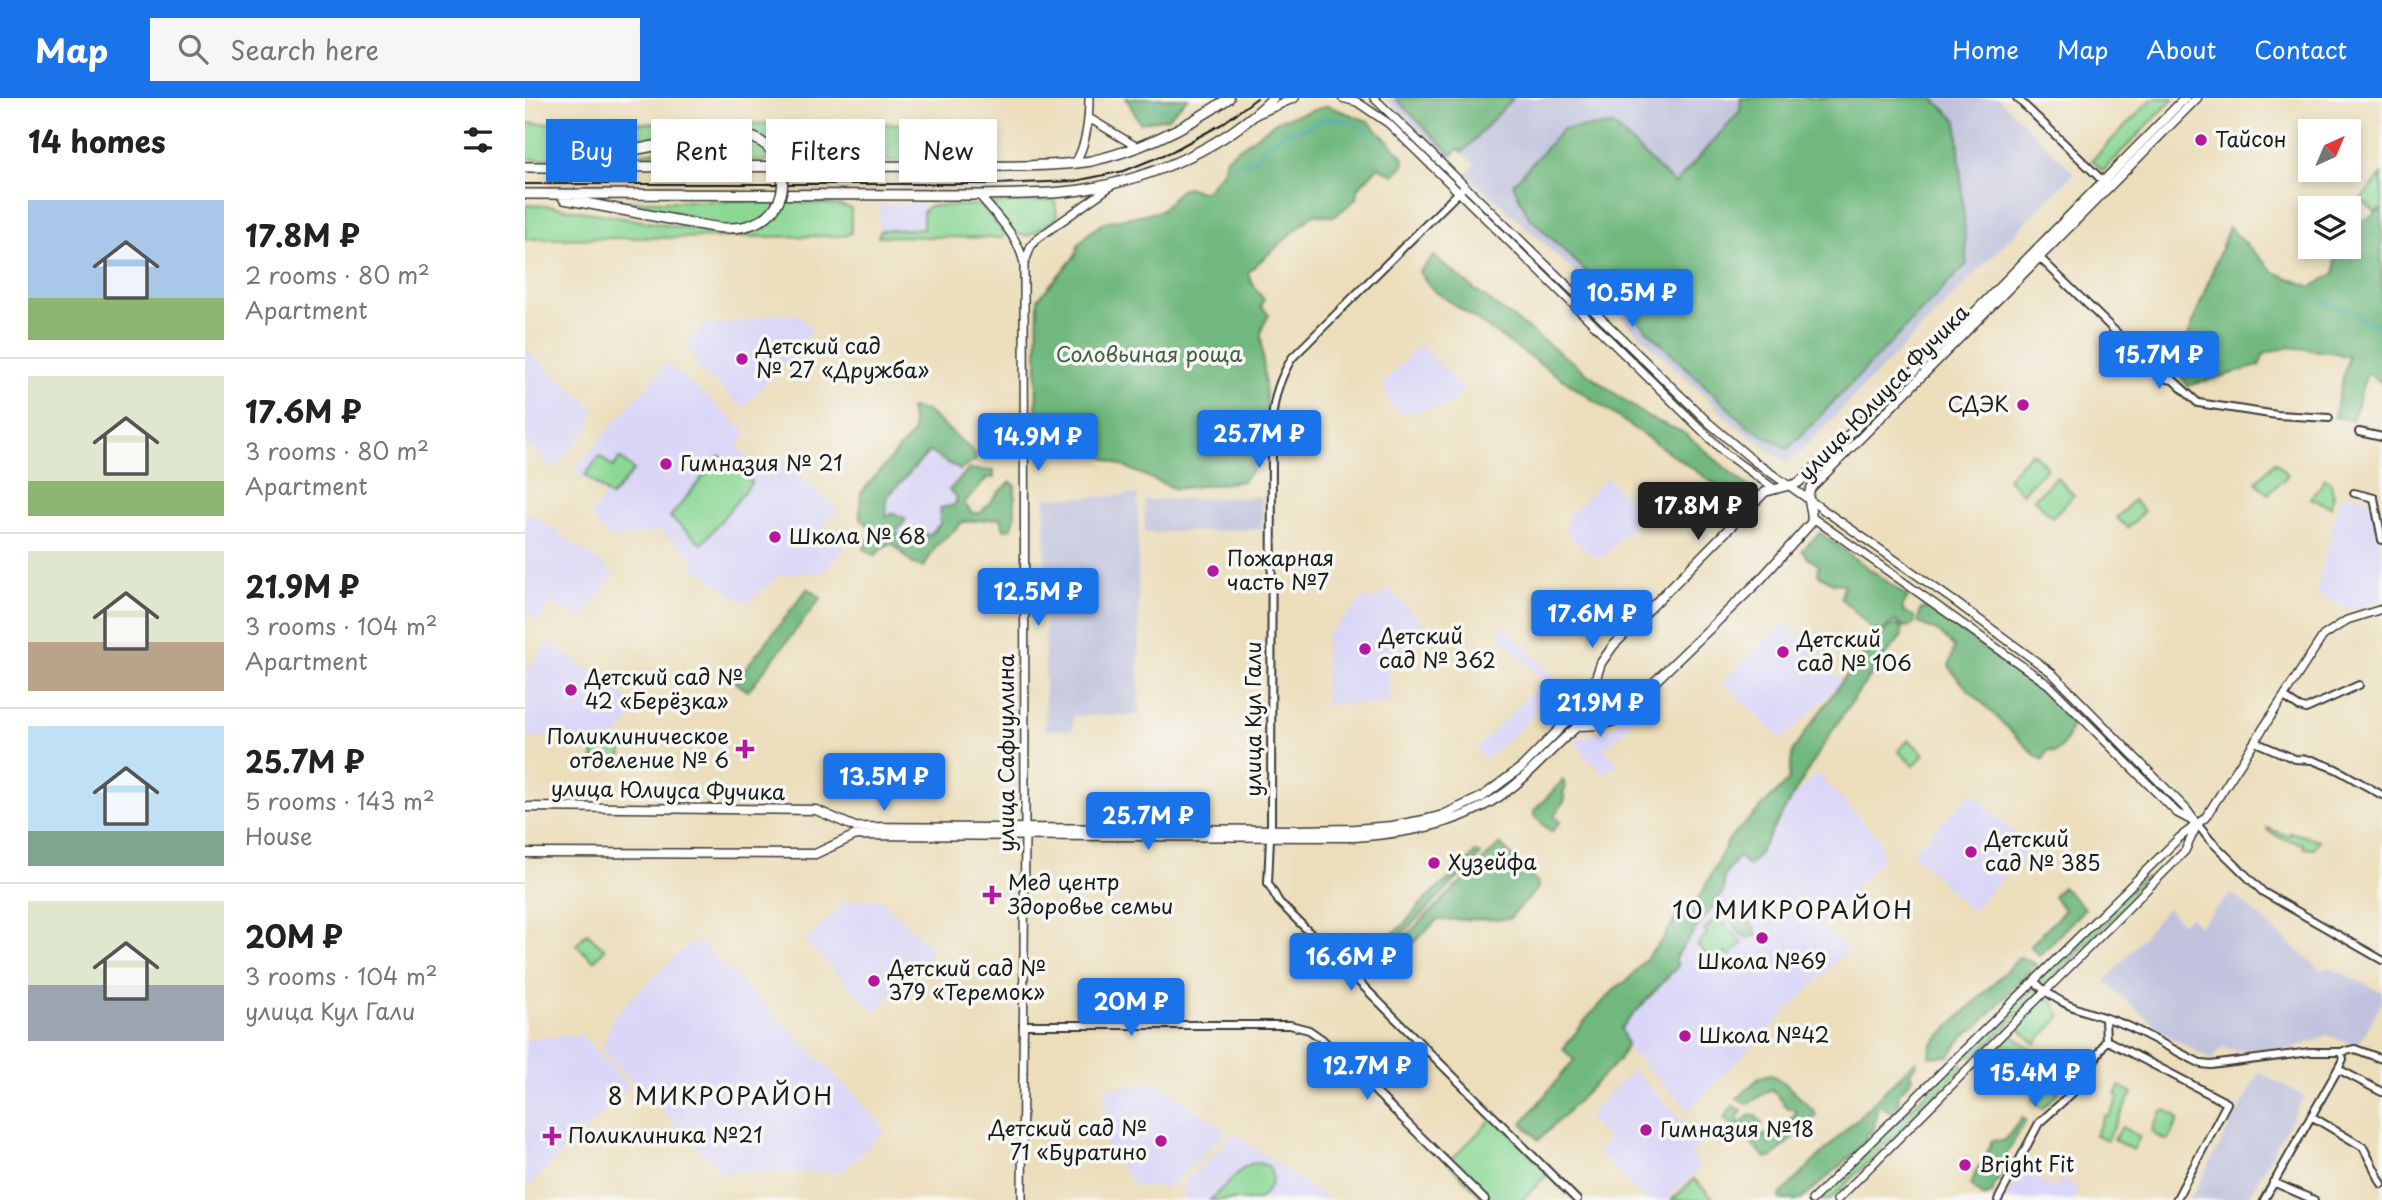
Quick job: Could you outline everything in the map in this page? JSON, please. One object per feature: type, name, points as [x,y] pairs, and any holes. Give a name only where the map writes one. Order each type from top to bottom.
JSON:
[{"type":"main road","points":[[525,167],[1008,166],[1075,163],[1137,147],[1168,135],[1229,98]]},
{"type":"main road","points":[[525,194],[979,195],[1035,194],[1084,189],[1115,183],[1177,162],[1206,148],[1254,116],[1273,98]]},
{"type":"main road","name":"улица Юлиуса Фучика","points":[[1271,834],[1321,838],[1395,834],[1454,819],[1498,798],[1516,785],[1576,727],[1614,721],[1629,709],[1760,580],[1809,527],[1813,518],[1808,500],[1811,488],[1856,446],[2039,257],[2185,98]]},
{"type":"main road","name":"улица Юлиуса Фучика","points":[[525,853],[815,854],[856,835],[1271,834],[1392,826],[1443,815],[1482,797],[1508,780],[1581,709],[1592,694],[1601,663],[1613,646],[1765,492],[1798,483],[1807,476],[2197,98]]},
{"type":"main road","points":[[544,167],[690,139],[738,134],[753,138],[772,151],[778,161],[784,185],[775,208],[757,223],[740,228],[716,228],[546,195]]},
{"type":"main road","points":[[1576,727],[1581,709]]},
{"type":"main road","name":"улица Юлиуса Фучика","points":[[525,807],[816,810],[855,827],[1025,833]]},
{"type":"street","points":[[1075,163],[1082,150],[1089,118],[1089,98]]},
{"type":"street","points":[[1254,116],[1295,98]]},
{"type":"street","points":[[1342,98],[1357,102],[1388,123],[1730,456],[1773,488]]},
{"type":"street","points":[[1374,98],[1738,448],[2052,673],[2094,723]]},
{"type":"street","points":[[2017,98],[2106,184]]},
{"type":"street","points":[[1089,118],[1137,147]]},
{"type":"street","points":[[1024,263],[1031,246],[1038,238],[1115,183]]},
{"type":"street","name":"улица Кул Гали","points":[[1464,186],[1292,358],[1275,393],[1272,421],[1271,834],[1268,883],[1279,902],[1577,1200]]},
{"type":"street","name":"улица Сафиуллина","points":[[979,195],[1015,240],[1022,251],[1024,263],[1025,833],[1022,1200]]},
{"type":"street","points":[[2039,257],[2162,378],[2173,380],[2197,403],[2277,415],[2329,418]]},
{"type":"street","points":[[2359,432],[2382,438]]},
{"type":"street","points":[[1730,456],[1735,456],[1738,448]]},
{"type":"street","points":[[2354,493],[2374,498],[2382,540]]},
{"type":"street","points":[[1813,518],[2043,681],[2094,723],[2187,810],[2210,840],[2263,892],[2382,961]]},
{"type":"street","points":[[1861,551],[1867,541]]},
{"type":"street","points":[[1942,608],[1950,598]]},
{"type":"street","points":[[1812,1200],[2145,871],[2179,838],[2205,818],[2323,636],[2347,620],[2382,609]]},
{"type":"street","points":[[2284,697],[2307,709],[2359,685]]},
{"type":"street","points":[[2255,742],[2295,759],[2312,760],[2336,769],[2382,795]]},
{"type":"street","points":[[1837,1200],[2185,851],[2197,824]]},
{"type":"street","points":[[2145,871],[2156,881]]},
{"type":"street","points":[[2034,981],[2045,992],[2075,1009],[2125,1025],[2207,1065],[2355,1049],[2382,1059]]},
{"type":"street","points":[[1998,1200],[2039,1123],[2080,1086],[2106,1040],[2105,1019]]},
{"type":"street","points":[[1023,1025],[1290,1025],[1309,1030],[1322,1039],[1485,1200]]},
{"type":"street","points":[[2106,1040],[2227,1103],[2176,1200]]},
{"type":"street","points":[[2264,1200],[2339,1069],[2343,1059],[2340,1052]]},
{"type":"street","points":[[1960,1054],[1972,1065]]},
{"type":"street","points":[[2339,1069],[2382,1092]]},
{"type":"street","points":[[2311,1116],[2363,1147],[2382,1184]]},
{"type":"street","points":[[2273,1182],[2314,1200]]},
{"type":"shaded area","points":[[1385,98],[1998,98],[2074,173],[1788,464],[1735,425],[1536,236],[1466,174],[1475,165],[1459,150],[1450,159]]},
{"type":"shaded area","points":[[922,204],[926,207],[928,231],[898,233],[879,229],[879,206]]},
{"type":"shaded area","name":"Детский сад № 27 «Дружба»","points":[[774,314],[797,314],[814,330],[744,408],[694,364],[695,354],[686,344],[704,324],[737,323]]},
{"type":"shaded area","points":[[1420,344],[1464,390],[1448,406],[1399,414],[1389,404],[1384,383]]},
{"type":"shaded area","points":[[525,349],[593,408],[591,427],[553,469],[525,443]]},
{"type":"shaded area","name":"Гимназия № 21","points":[[667,363],[748,433],[737,446],[760,472],[778,458],[838,509],[823,527],[845,547],[824,572],[778,575],[749,602],[741,601],[692,565],[695,560],[660,531],[611,539],[590,516],[605,495],[574,469]]},
{"type":"shaded area","points":[[926,441],[969,478],[956,492],[953,511],[919,561],[867,508]]},
{"type":"shaded area","points":[[1607,478],[1644,514],[1605,556],[1593,556],[1565,531],[1569,515]]},
{"type":"shaded area","points":[[1138,494],[1139,715],[1073,716],[1073,730],[1045,730],[1045,498]]},
{"type":"shaded area","points":[[2340,495],[2370,498],[2378,525],[2382,559],[2382,599],[2352,610],[2316,594]]},
{"type":"shaded area","points":[[1262,497],[1262,529],[1145,533],[1144,500]]},
{"type":"shaded area","points":[[529,512],[615,574],[580,620],[554,603],[539,621],[525,613],[525,518]]},
{"type":"shaded area","name":"Детский сад № 362","points":[[1388,588],[1427,628],[1390,662],[1388,704],[1325,704],[1326,636],[1366,596],[1373,602]]},
{"type":"shaded area","name":"Детский сад № 106","points":[[1784,623],[1842,682],[1782,740],[1722,682]]},
{"type":"shaded area","points":[[1505,626],[1564,687],[1486,760],[1476,749],[1543,681],[1497,633]]},
{"type":"shaded area","name":"Детский сад № 42 «Берёзка»","points":[[548,641],[639,706],[616,739],[525,737],[525,674]]},
{"type":"shaded area","points":[[1627,715],[1633,722],[1604,750],[1618,763],[1605,775],[1586,757],[1574,740],[1609,729]]},
{"type":"shaded area","points":[[1817,773],[1879,839],[1883,859],[1820,925],[1848,950],[1689,1110],[1629,1050],[1621,1028],[1724,892],[1724,877],[1739,855],[1749,866],[1752,865],[1794,796]]},
{"type":"shaded area","name":"Детский сад № 385","points":[[1972,792],[2030,850],[1971,911],[1912,853]]},
{"type":"shaded area","points":[[2232,893],[2322,971],[2328,967],[2382,992],[2382,1002],[2358,1046],[2326,1035],[2290,1049],[2236,1050],[2222,1047],[2212,1060],[2167,1035],[2105,982],[2167,908],[2182,923],[2189,917],[2199,926]]},
{"type":"shaded area","name":"Детский сад № 379 «Теремок»","points":[[881,899],[933,951],[875,1012],[805,941],[847,901]]},
{"type":"shaded area","points":[[702,943],[886,1129],[843,1172],[723,1173],[602,1051],[613,1016],[688,945]]},
{"type":"shaded area","name":"Поликлиника №21","points":[[581,1035],[630,1086],[527,1188],[525,1039]]},
{"type":"shaded area","name":"Гимназия №18","points":[[1633,1070],[1705,1142],[1691,1155],[1702,1166],[1667,1200],[1645,1200],[1598,1152],[1609,1140],[1589,1119],[1591,1112]]},
{"type":"shaded area","points":[[2259,1072],[2304,1096],[2247,1200],[2190,1200]]},
{"type":"shaded area","name":"Детский сад № 71 «Буратино","points":[[1158,1083],[1227,1131],[1168,1188],[1135,1186],[1106,1152],[1105,1088]]},
{"type":"shaded area","points":[[1234,1134],[1329,1200],[1184,1200],[1183,1184]]},
{"type":"shaded area","points":[[2021,1170],[2054,1188],[2061,1178],[2079,1188],[2073,1200],[2005,1200]]},
{"type":"green space","points":[[1126,98],[1188,98],[1168,118],[1140,123]]},
{"type":"green space","points":[[1395,98],[1513,98],[1463,152],[1458,149],[1452,155]]},
{"type":"green space","points":[[1741,98],[1933,98],[1957,121],[1967,264],[1788,449],[1747,426],[1528,216],[1513,184],[1563,129],[1613,125],[1675,184],[1740,111]]},
{"type":"green space","points":[[2153,98],[2174,98],[2103,171],[2092,160]]},
{"type":"green space","name":"Соловьиная роща","points":[[1328,106],[1368,121],[1403,156],[1404,165],[1394,175],[1378,167],[1358,188],[1356,199],[1334,217],[1314,214],[1248,272],[1251,282],[1264,300],[1261,306],[1269,315],[1261,336],[1270,448],[1243,481],[1175,489],[1036,428],[1038,299],[1076,255],[1078,245],[1105,222],[1161,211],[1179,191],[1187,187],[1201,192],[1207,190],[1223,171],[1227,157],[1279,120]]},
{"type":"green space","points":[[525,123],[546,123],[546,159],[525,159]]},
{"type":"green space","points":[[637,123],[651,123],[651,140],[637,143]]},
{"type":"green space","points":[[752,124],[766,124],[766,161],[752,160]]},
{"type":"green space","points":[[885,124],[899,124],[899,161],[885,161]]},
{"type":"green space","points":[[651,152],[651,160],[637,160],[637,154]]},
{"type":"green space","points":[[2382,175],[2382,209],[2375,212],[2361,199]]},
{"type":"green space","points":[[1055,200],[1057,218],[1028,236],[1015,234],[990,204]]},
{"type":"green space","points":[[597,201],[786,201],[839,205],[851,209],[851,233],[844,236],[525,239],[525,206],[528,205],[550,206],[690,229],[692,217]]},
{"type":"green space","points":[[929,206],[983,207],[1004,234],[1003,238],[878,236],[881,230],[923,229],[923,212]]},
{"type":"green space","points":[[2382,210],[2382,383],[2367,373],[2352,420],[2334,417],[2348,357],[2336,353],[2289,347],[2264,354],[2259,366],[2187,386],[2176,368],[2229,227],[2274,272],[2311,287],[2335,273],[2335,259],[2361,259],[2361,222]]},
{"type":"green space","points":[[1434,256],[1475,290],[1647,417],[1683,432],[1753,491],[1741,502],[1433,290],[1419,272]]},
{"type":"green space","points":[[910,408],[927,411],[975,453],[976,460],[960,470],[929,452],[887,497],[886,517],[894,513],[906,519],[896,533],[905,541],[918,530],[929,536],[940,524],[940,508],[955,505],[957,497],[949,490],[969,469],[994,471],[994,478],[988,477],[964,503],[972,513],[981,513],[1011,482],[1015,485],[1015,516],[1012,528],[1004,529],[1001,518],[963,522],[936,546],[924,567],[913,564],[892,543],[883,547],[875,556],[864,549],[867,540],[880,538],[882,532],[870,528],[860,517],[861,493],[914,432]]},
{"type":"green space","points":[[2032,452],[2047,467],[2022,493],[2007,478]]},
{"type":"green space","points":[[600,456],[613,467],[620,458],[634,470],[611,497],[585,475]]},
{"type":"green space","points":[[720,456],[752,482],[702,544],[670,517]]},
{"type":"green space","points":[[2275,462],[2288,475],[2268,494],[2256,482]]},
{"type":"green space","points":[[2056,477],[2074,495],[2052,517],[2034,499]]},
{"type":"green space","points":[[2324,478],[2331,483],[2331,507],[2310,498]]},
{"type":"green space","points":[[2133,500],[2144,511],[2128,528],[2117,518]]},
{"type":"green space","points":[[1820,533],[1908,597],[1903,611],[1915,617],[1914,625],[1905,627],[1894,621],[1882,631],[1873,630],[1841,598],[1844,584],[1833,583],[1818,575],[1819,565],[1809,559],[1802,550]]},
{"type":"green space","points":[[808,588],[821,598],[748,691],[735,682]]},
{"type":"green space","points":[[1928,607],[2036,687],[2070,720],[2069,734],[2059,750],[2055,753],[2048,750],[2043,760],[2035,755],[1958,679],[1949,666],[1954,647],[1939,632],[1918,623],[1920,610]]},
{"type":"green space","points":[[1894,625],[1902,627],[1902,636],[1842,716],[1756,858],[1749,866],[1738,856],[1724,877],[1724,891],[1675,958],[1678,966],[1621,1028],[1627,1044],[1619,1060],[1539,1140],[1522,1123],[1574,1060],[1563,1049],[1587,1018],[1618,986],[1627,981],[1664,938],[1678,914],[1701,895],[1729,839],[1788,781],[1793,750],[1853,666],[1888,628]]},
{"type":"green space","points":[[1909,740],[1924,754],[1914,766],[1898,751]]},
{"type":"green space","points":[[594,746],[622,747],[621,760],[593,759]]},
{"type":"green space","points":[[1563,780],[1566,788],[1563,792],[1565,800],[1554,816],[1560,822],[1551,832],[1534,816],[1534,811]]},
{"type":"green space","points":[[2267,828],[2289,836],[2290,832],[2319,840],[2314,849],[2304,848],[2302,843],[2283,839]]},
{"type":"green space","points":[[1500,844],[1538,883],[1538,888],[1509,919],[1437,920],[1382,974],[1374,967]]},
{"type":"green space","points":[[1475,852],[1481,855],[1393,943],[1387,943],[1390,935]]},
{"type":"green space","points":[[2144,877],[2147,878],[2147,884],[2047,983],[2042,983],[2041,978]]},
{"type":"green space","points":[[2062,887],[2085,908],[2039,956],[2030,946],[2065,910],[2053,897]]},
{"type":"green space","points":[[1737,914],[1755,927],[1757,936],[1747,938],[1736,929],[1732,917]]},
{"type":"green space","points":[[1718,917],[1743,943],[1730,956],[1726,953],[1715,963],[1697,945],[1707,934],[1704,930]]},
{"type":"green space","points":[[587,933],[605,949],[594,961],[576,945]]},
{"type":"green space","points":[[2020,957],[2036,964],[1977,1027],[1961,1039],[1950,1056],[1930,1057],[1931,1045]]},
{"type":"green space","points":[[2034,988],[2038,990],[2037,995],[1975,1057],[1969,1057],[1968,1051]]},
{"type":"green space","points":[[2043,997],[2052,1000],[2061,1016],[2035,1044],[2017,1026]]},
{"type":"green space","points":[[2010,1032],[2031,1050],[2000,1081],[1983,1064],[1982,1059]]},
{"type":"green space","points":[[1916,1060],[1917,1065],[1910,1072],[1913,1077],[1898,1095],[1899,1109],[1893,1115],[1882,1105],[1877,1108],[1874,1129],[1866,1136],[1866,1143],[1801,1200],[1780,1200],[1779,1196]]},
{"type":"green space","points":[[1957,1063],[1963,1064],[1962,1068],[1830,1200],[1818,1200]]},
{"type":"green space","points":[[1771,1074],[1786,1084],[1816,1116],[1771,1158],[1766,1158],[1724,1118],[1733,1106],[1742,1110],[1738,1122],[1742,1123],[1748,1116],[1755,1115],[1762,1123],[1753,1132],[1759,1135],[1771,1134],[1787,1123],[1796,1113],[1795,1110],[1788,1108],[1771,1089],[1748,1104],[1737,1099],[1760,1077]]},
{"type":"green space","points":[[2049,1081],[2059,1092],[2042,1109],[2032,1099]]},
{"type":"green space","points":[[2120,1086],[2132,1093],[2107,1141],[2095,1135],[2105,1116],[2109,1117],[2119,1097],[2116,1095]]},
{"type":"green space","points":[[2165,1110],[2178,1120],[2169,1139],[2165,1140],[2152,1130],[2161,1112]]},
{"type":"green space","points":[[1494,1117],[1549,1173],[1522,1200],[1485,1200],[1448,1163]]},
{"type":"green space","points":[[2022,1118],[2026,1120],[2006,1155],[2009,1161],[1993,1188],[1993,1193],[1984,1197],[1971,1185],[1975,1174],[1992,1140],[2004,1141]]},
{"type":"green space","points":[[2122,1127],[2140,1137],[2133,1150],[2114,1140]]},
{"type":"green space","points":[[1256,1162],[1268,1166],[1272,1176],[1269,1188],[1259,1200],[1210,1200],[1244,1167]]},
{"type":"green space","points":[[1694,1179],[1715,1200],[1672,1200]]},
{"type":"waterway","points":[[1155,98],[1155,106],[1163,111]]},
{"type":"waterway","points":[[1235,163],[1252,161],[1287,131],[1305,128],[1326,118],[1351,121],[1372,134]]},
{"type":"waterway","points":[[2322,302],[2352,312],[2367,322],[2382,325]]},
{"type":"tram line","points":[[525,184],[993,184],[1075,181],[1124,171],[1171,152],[1222,124],[1257,98]]},
{"type":"place","name":"Тайсон","points":[[2201,140]]},
{"type":"place","name":"Детский сад № 27 «Дружба»","points":[[742,359]]},
{"type":"place","name":"СДЭК","points":[[2023,405]]},
{"type":"place","name":"Гимназия № 21","points":[[666,464]]},
{"type":"place","name":"Школа № 68","points":[[775,537]]},
{"type":"place","name":"Пожарная часть №7","points":[[1213,571]]},
{"type":"place","name":"Детский сад № 362","points":[[1365,649]]},
{"type":"place","name":"Детский сад № 106","points":[[1783,652]]},
{"type":"place","name":"Детский сад № 42 «Берёзка»","points":[[571,690]]},
{"type":"place","name":"Поликлиническое отделение № 6","points":[[745,749]]},
{"type":"place","name":"Детский сад № 385","points":[[1971,852]]},
{"type":"place","name":"Хузейфа","points":[[1434,863]]},
{"type":"place","name":"Мед центр Здоровье семьи","points":[[992,895]]},
{"type":"place","name":"Школа №69","points":[[1762,938]]},
{"type":"place","name":"Детский сад № 379 «Теремок»","points":[[874,981]]},
{"type":"place","name":"Школа №42","points":[[1685,1036]]},
{"type":"place","name":"Гимназия №18","points":[[1646,1130]]},
{"type":"place","name":"Поликлиника №21","points":[[552,1136]]},
{"type":"place","name":"Детский сад № 71 «Буратино","points":[[1161,1141]]},
{"type":"place","name":"Bright Fit","points":[[1965,1165]]},
{"type":"district","name":"10 МИКРОРАЙОН","points":[[1793,911]]},
{"type":"district","name":"8 МИКРОРАЙОН","points":[[721,1097]]}]
